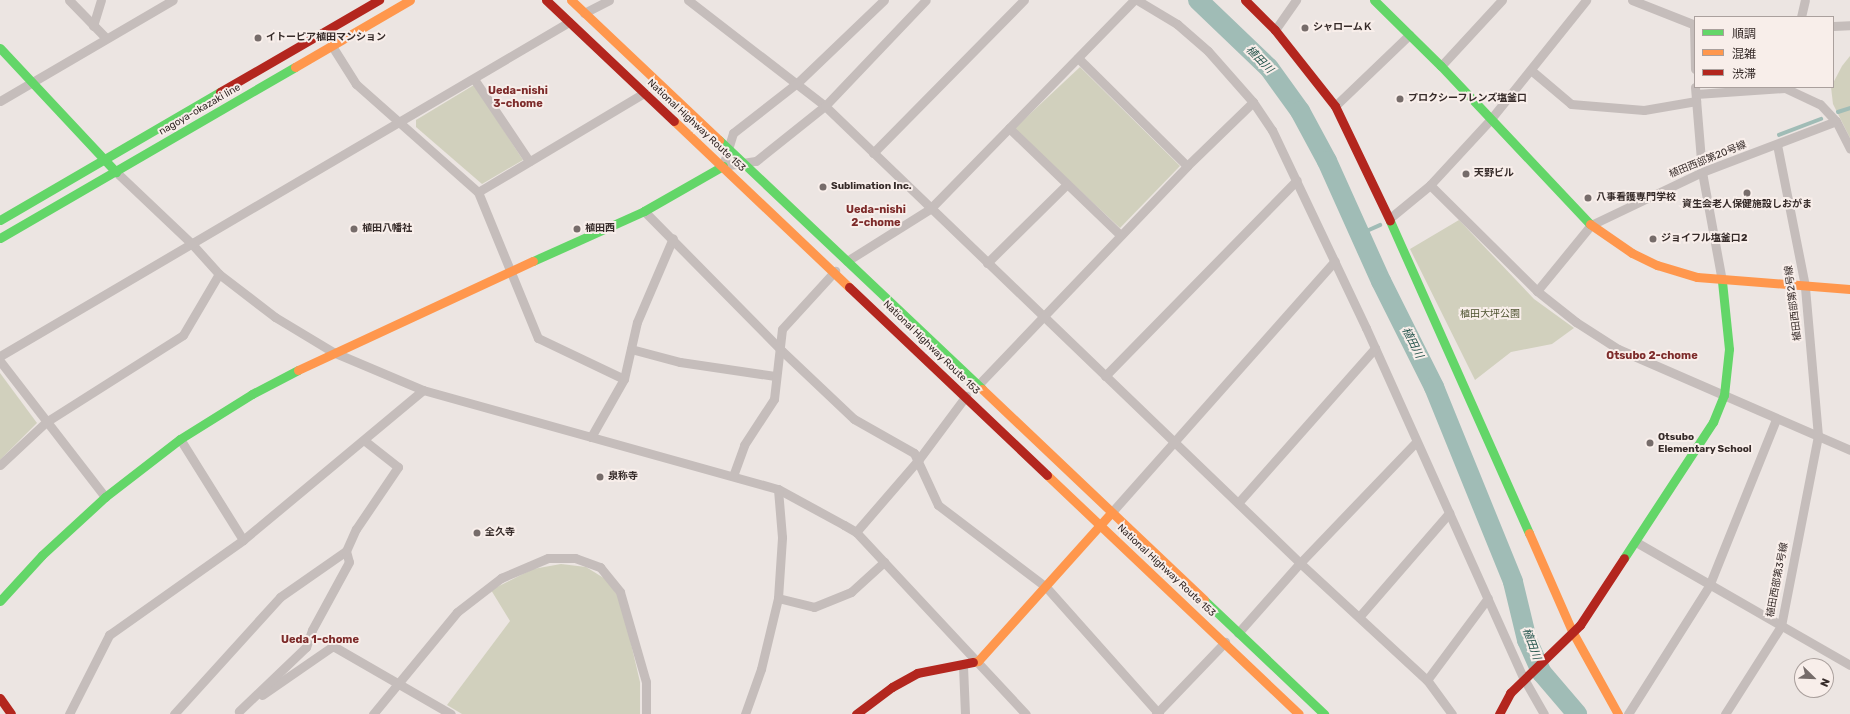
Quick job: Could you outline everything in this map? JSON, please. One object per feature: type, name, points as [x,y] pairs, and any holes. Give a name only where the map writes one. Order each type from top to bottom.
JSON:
[{"type":"main road","name":"nagoya-okazaki line","points":[[0,220],[379,0]]},
{"type":"main road","name":"nagoya-okazaki line","points":[[0,238],[410,0]]},
{"type":"main road","name":"National Highway Route 153","points":[[546,0],[835,271],[1299,714]]},
{"type":"main road","name":"National Highway Route 153","points":[[571,0],[743,161],[1111,513],[1324,714]]},
{"type":"main road","points":[[1245,0],[1275,30],[1335,106],[1390,218],[1570,633],[1618,714]]},
{"type":"main road","points":[[1374,0],[1441,66],[1490,120],[1591,225],[1632,253],[1657,265],[1697,277],[1850,289]]},
{"type":"main road","points":[[0,48],[116,172]]},
{"type":"main road","points":[[0,601],[42,555],[105,497],[180,439],[252,394],[333,352],[644,211],[723,166]]},
{"type":"main road","points":[[1499,714],[1510,693],[1570,633],[1580,625],[1714,422],[1724,395],[1729,349],[1722,280]]},
{"type":"main road","points":[[856,714],[892,687],[917,673],[963,666],[978,661],[1111,513]]},
{"type":"main road","points":[[0,698],[11,714]]},
{"type":"street","points":[[69,0],[106,38]]},
{"type":"street","points":[[93,26],[101,0]]},
{"type":"street","points":[[0,101],[173,0]]},
{"type":"street","points":[[584,13],[609,0]]},
{"type":"street","points":[[688,0],[825,106],[930,210],[1044,316],[1300,562],[1428,680],[1452,714]]},
{"type":"street","points":[[883,0],[797,83],[733,134],[723,166],[743,161],[756,161],[825,106],[926,0]]},
{"type":"street","points":[[873,153],[1024,0]]},
{"type":"street","points":[[847,261],[930,210],[1134,0]]},
{"type":"street","points":[[1137,0],[1177,24],[1197,39],[1253,102],[1282,148],[1375,348],[1524,679],[1544,714]]},
{"type":"street","points":[[1275,30],[1296,0]]},
{"type":"street","points":[[1441,66],[1502,0]]},
{"type":"street","points":[[1390,218],[1430,185],[1490,120],[1532,71],[1586,0]]},
{"type":"street","points":[[1632,0],[1694,25]]},
{"type":"street","points":[[1801,16],[1806,0]]},
{"type":"street","points":[[0,356],[402,122],[569,22]]},
{"type":"street","points":[[1834,26],[1850,25]]},
{"type":"street","points":[[1335,106],[1409,35]]},
{"type":"street","points":[[332,46],[356,84],[402,122],[478,192],[538,338],[624,379]]},
{"type":"street","points":[[1078,58],[1187,166]]},
{"type":"street","points":[[1532,71],[1571,104],[1644,110],[1696,94],[1785,88],[1820,104],[1836,121],[1850,149]]},
{"type":"street","points":[[474,79],[529,161]]},
{"type":"street","points":[[478,192],[644,93]]},
{"type":"street","points":[[1696,94],[1702,172],[1722,280]]},
{"type":"street","points":[[978,385],[1187,166],[1253,102]]},
{"type":"street","name":"植田西部第20号線","points":[[1591,225],[1702,172],[1777,145],[1836,121]]},
{"type":"street","points":[[1009,128],[1120,235]]},
{"type":"street","name":"植田西部第2号線","points":[[1777,145],[1805,286],[1818,436]]},
{"type":"street","points":[[116,172],[192,244],[219,274],[275,317],[333,352],[423,390],[778,489],[856,532],[1026,714]]},
{"type":"street","points":[[1105,376],[1297,180]]},
{"type":"street","points":[[987,263],[1067,184]]},
{"type":"street","points":[[1430,185],[1536,291],[1576,322],[1618,348],[1776,419],[1850,450]]},
{"type":"street","points":[[644,211],[673,238],[781,350],[854,419],[914,453],[919,459],[938,505],[1046,587],[1158,713],[1225,642]]},
{"type":"street","points":[[1536,291],[1591,225]]},
{"type":"street","points":[[591,437],[624,379],[637,322],[673,238]]},
{"type":"street","points":[[1111,513],[1335,261]]},
{"type":"street","points":[[733,476],[744,444],[774,399],[775,376],[781,350],[782,329],[835,271]]},
{"type":"street","points":[[0,465],[46,422],[183,335],[219,274]]},
{"type":"street","points":[[1238,503],[1375,348]]},
{"type":"street","points":[[631,349],[680,362],[775,376]]},
{"type":"street","points":[[0,361],[105,497]]},
{"type":"street","points":[[69,714],[109,635],[243,540],[365,441],[423,390]]},
{"type":"street","points":[[856,532],[919,459],[966,396]]},
{"type":"street","points":[[1628,714],[1709,586],[1776,419]]},
{"type":"street","name":"植田西部第3号線","points":[[1725,714],[1781,626],[1818,436]]},
{"type":"street","points":[[180,439],[243,540]]},
{"type":"street","points":[[174,714],[280,597],[346,551],[356,529],[398,468],[365,441]]},
{"type":"street","points":[[1238,633],[1300,562],[1416,442]]},
{"type":"street","points":[[745,714],[761,669],[778,598],[782,537],[778,489]]},
{"type":"street","points":[[1359,617],[1449,513]]},
{"type":"street","points":[[1636,542],[1709,586],[1850,666]]},
{"type":"street","points":[[238,712],[306,647],[312,630],[349,562],[346,551]]},
{"type":"street","points":[[373,714],[457,612],[501,578],[548,558],[574,558],[600,567],[620,592],[646,682],[646,714]]},
{"type":"street","points":[[778,598],[814,607],[851,592],[884,562]]},
{"type":"street","points":[[1428,680],[1488,598]]},
{"type":"street","points":[[238,712],[334,646],[451,714]]},
{"type":"street","points":[[963,666],[965,714]]},
{"type":"green space","points":[[1850,56],[1850,138],[1833,104],[1831,88],[1834,88],[1834,81],[1842,66]]},
{"type":"green space","points":[[1080,67],[1180,166],[1120,228],[1014,129]]},
{"type":"green space","points":[[474,85],[523,160],[482,184],[416,127],[416,120]]},
{"type":"green space","name":"植田大坪公園","points":[[1459,220],[1534,299],[1574,328],[1552,344],[1511,352],[1475,380],[1410,249]]},
{"type":"green space","points":[[0,373],[37,423],[0,460]]},
{"type":"green space","points":[[561,564],[586,567],[607,580],[621,601],[640,682],[640,714],[462,714],[447,705],[510,621],[491,590],[533,569]]},
{"type":"waterway","name":"植田川","points":[[1198,0],[1269,68],[1300,111],[1327,161],[1381,281],[1434,387],[1513,582],[1527,640],[1542,673],[1577,714]]},
{"type":"waterway","points":[[1838,112],[1850,108]]},
{"type":"waterway","points":[[1779,135],[1821,119]]},
{"type":"waterway","points":[[1360,234],[1380,225]]},
{"type":"traffic: fast","points":[[1374,0],[1441,66],[1590,224]]},
{"type":"traffic: fast","points":[[0,48],[116,172]]},
{"type":"traffic: fast","points":[[0,238],[295,67]]},
{"type":"traffic: fast","points":[[0,220],[220,92]]},
{"type":"traffic: fast","points":[[719,140],[982,389]]},
{"type":"traffic: fast","points":[[533,261],[644,211],[723,166]]},
{"type":"traffic: fast","points":[[1390,221],[1529,533]]},
{"type":"traffic: fast","points":[[1624,558],[1713,422],[1724,395],[1729,349],[1722,281]]},
{"type":"traffic: fast","points":[[0,601],[42,555],[105,497],[180,439],[252,394],[298,370]]},
{"type":"traffic: fast","points":[[1204,600],[1324,714]]},
{"type":"traffic: slow","points":[[295,67],[410,0]]},
{"type":"traffic: slow","points":[[571,0],[719,140]]},
{"type":"traffic: slow","points":[[674,121],[849,287]]},
{"type":"traffic: slow","points":[[1590,224],[1632,253],[1657,265],[1697,277],[1850,289]]},
{"type":"traffic: slow","points":[[298,370],[533,261]]},
{"type":"traffic: slow","points":[[982,389],[1204,600]]},
{"type":"traffic: slow","points":[[1047,475],[1299,714]]},
{"type":"traffic: slow","points":[[973,662],[978,661],[1111,513]]},
{"type":"traffic: slow","points":[[1529,533],[1572,631],[1618,714]]},
{"type":"traffic: jam","points":[[220,92],[379,0]]},
{"type":"traffic: jam","points":[[546,0],[674,121]]},
{"type":"traffic: jam","points":[[1245,0],[1275,30],[1335,106],[1390,221]]},
{"type":"traffic: jam","points":[[849,287],[1047,475]]},
{"type":"traffic: jam","points":[[1499,714],[1510,693],[1580,625],[1624,558]]},
{"type":"traffic: jam","points":[[856,714],[892,687],[917,673],[973,662]]},
{"type":"traffic: jam","points":[[0,698],[11,714]]},
{"type":"place","name":"シャロームＫ","points":[[1305,28]]},
{"type":"place","name":"イトーピア植田マンション","points":[[258,38]]},
{"type":"place","name":"プロクシーフレンズ塩釜口","points":[[1400,99]]},
{"type":"place","name":"天野ビル","points":[[1466,174]]},
{"type":"place","name":"Sublimation Inc.","points":[[823,187]]},
{"type":"place","name":"資生会老人保健施設しおがま","points":[[1747,193]]},
{"type":"place","name":"八事看護専門学校","points":[[1588,198]]},
{"type":"place","name":"植田八幡社","points":[[354,229]]},
{"type":"place","name":"植田西","points":[[577,229]]},
{"type":"place","name":"ジョイフル塩釜口2","points":[[1653,239]]},
{"type":"place","name":"Otsubo Elementary School","points":[[1650,443]]},
{"type":"place","name":"泉称寺","points":[[600,477]]},
{"type":"place","name":"全久寺","points":[[477,533]]},
{"type":"district","name":"Ueda-nishi 3-chome","points":[[518,98]]},
{"type":"district","name":"Ueda-nishi 2-chome","points":[[876,217]]},
{"type":"district","name":"Otsubo 2-chome","points":[[1652,356]]},
{"type":"district","name":"Ueda 1-chome","points":[[320,640]]}]
